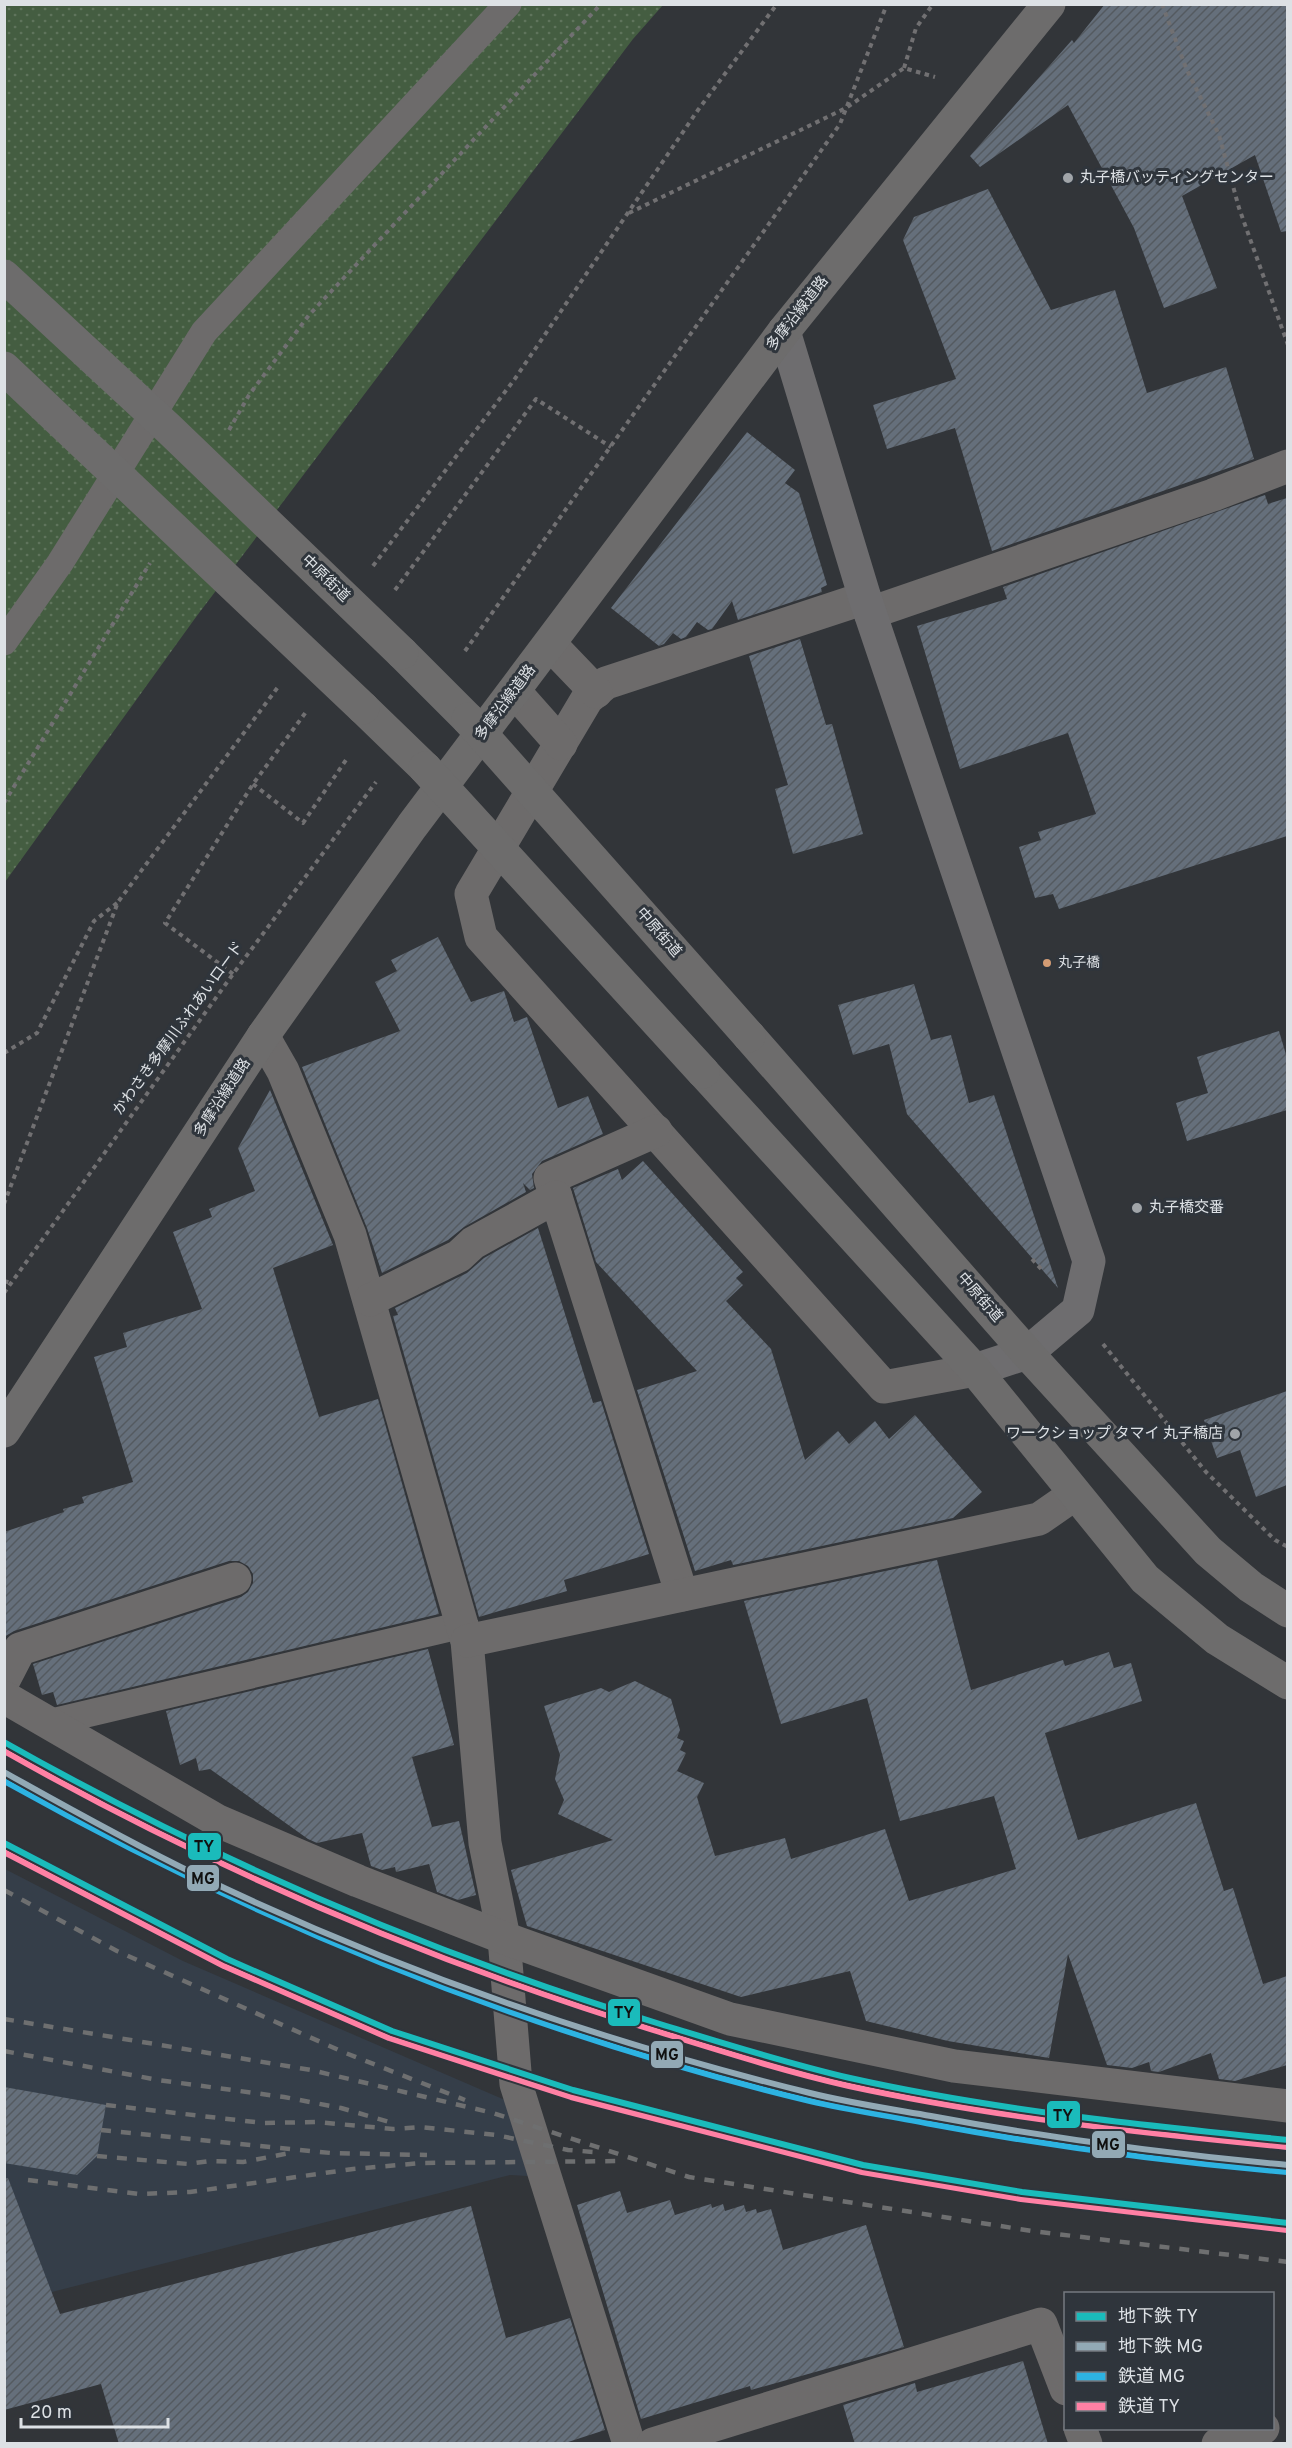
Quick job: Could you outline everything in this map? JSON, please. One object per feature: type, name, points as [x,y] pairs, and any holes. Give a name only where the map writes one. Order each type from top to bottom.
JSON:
[{"type":"main road","name":"多摩沿線道路","points":[[4,1431],[264,1036],[411,826],[784,331],[1049,4]]},
{"type":"main road","name":"中原街道","points":[[4,276],[168,428],[468,719],[1027,1353],[1208,1551],[1251,1587],[1287,1611]]},
{"type":"main road","points":[[4,368],[425,768],[975,1370],[1145,1579],[1217,1639],[1287,1683]]},
{"type":"street","points":[[784,331],[867,606],[1089,1261],[1078,1310],[1027,1353],[975,1370],[884,1387],[481,936],[471,894],[587,699],[606,683],[867,606],[1213,495],[1287,466]]},
{"type":"street","points":[[550,644],[596,692]]},
{"type":"street","points":[[514,691],[561,744]]},
{"type":"street","points":[[264,1036],[283,1071],[350,1235],[464,1633],[485,1843],[504,1938],[516,2084],[629,2444]]},
{"type":"street","points":[[656,1131],[550,1178],[682,1595]]},
{"type":"street","points":[[370,1300],[459,1256],[473,1243],[556,1197]]},
{"type":"street","points":[[464,1633],[682,1595],[1039,1519],[1075,1494]]},
{"type":"street","points":[[4,1680],[20,1649],[235,1580]]},
{"type":"street","points":[[4,1697],[218,1821],[358,1881],[504,1938],[741,2022],[954,2066],[1287,2106]]},
{"type":"street","points":[[653,2444],[1041,2324],[1064,2386]]},
{"type":"street","points":[[1218,2444],[1257,2430]]},
{"type":"lane","points":[[4,642],[60,563],[204,332],[508,4]]},
{"type":"lane","points":[[48,1723],[464,1633]]},
{"type":"path","points":[[225,436],[249,395],[309,315],[601,4]]},
{"type":"path","points":[[368,572],[514,380],[699,110],[777,4]]},
{"type":"path","points":[[465,651],[840,124],[887,4]]},
{"type":"path","points":[[628,213],[846,108],[904,68],[916,28],[933,4]]},
{"type":"path","points":[[1162,4],[1186,68],[1219,135],[1239,208],[1287,345]]},
{"type":"path","points":[[904,68],[935,77]]},
{"type":"path","points":[[536,399],[611,447]]},
{"type":"path","points":[[4,803],[153,559]]},
{"type":"path","points":[[4,1053],[37,1033],[94,921],[118,902],[279,685]]},
{"type":"path","points":[[253,784],[303,823],[348,756]]},
{"type":"path","name":"かわさき多摩川ふれあいロード","points":[[4,1293],[233,974],[376,782]]},
{"type":"path","points":[[4,1204],[118,902]]},
{"type":"path","points":[[165,922],[233,974]]},
{"type":"path","points":[[1032,1259],[1078,1310],[1206,1472],[1275,1540],[1287,1546]]},
{"type":"path","points":[[4,1281],[10,1284]]},
{"type":"shaded area","points":[[5,1869],[183,1961],[505,2100],[528,2176],[510,2175],[5,2304]]},
{"type":"green space","points":[[5,5],[663,5],[633,39],[196,617],[5,882]]},
{"type":"building","points":[[1105,4],[1287,4],[1287,231],[1281,232],[1255,155],[1182,196],[1217,288],[1164,308],[1134,228],[1068,105],[980,167],[970,156],[1072,40],[1074,43]]},
{"type":"building","points":[[988,189],[1051,310],[1115,290],[1147,393],[1226,367],[1254,459],[992,551],[955,428],[887,449],[873,405],[956,379],[903,240],[914,217]]},
{"type":"building","points":[[747,432],[795,470],[785,483],[799,493],[827,585],[821,588],[822,592],[738,620],[732,601],[712,629],[708,630],[697,622],[686,637],[681,639],[673,633],[664,644],[659,646],[611,608]]},
{"type":"building","points":[[1265,495],[1268,504],[1287,498],[1287,836],[1059,909],[1053,894],[1035,898],[1019,847],[1041,840],[1038,832],[1096,814],[1068,733],[960,769],[917,626],[1007,599],[1003,587]]},
{"type":"building","points":[[800,639],[826,725],[832,724],[863,834],[793,854],[775,789],[788,785],[749,656]]},
{"type":"building","points":[[438,937],[471,1002],[504,991],[514,1022],[527,1017],[558,1108],[588,1096],[603,1134],[542,1161],[532,1174],[534,1188],[530,1190],[523,1183],[526,1192],[464,1227],[448,1240],[382,1273],[367,1228],[302,1067],[400,1031],[375,982],[397,971],[391,960]]},
{"type":"building","points":[[914,984],[931,1040],[951,1035],[969,1103],[994,1095],[1058,1288],[907,1114],[889,1044],[853,1055],[838,1005]]},
{"type":"building","points":[[1279,1031],[1287,1058],[1287,1110],[1187,1141],[1176,1103],[1208,1093],[1197,1057]]},
{"type":"building","points":[[270,1090],[333,1245],[273,1268],[319,1417],[378,1399],[439,1614],[57,1705],[53,1692],[42,1695],[33,1664],[241,1597],[248,1592],[253,1583],[253,1574],[248,1566],[239,1561],[229,1561],[14,1631],[4,1637],[4,1532],[64,1512],[63,1509],[84,1503],[82,1497],[133,1482],[94,1357],[127,1347],[123,1333],[202,1309],[173,1232],[212,1217],[209,1209],[255,1191],[238,1148]]},
{"type":"building","points":[[643,1161],[743,1272],[736,1278],[743,1285],[726,1301],[771,1349],[805,1460],[838,1431],[849,1444],[875,1421],[889,1439],[915,1415],[982,1492],[953,1518],[733,1565],[731,1560],[695,1571],[637,1390],[697,1371],[596,1262],[573,1188],[618,1169],[622,1180]]},
{"type":"building","points":[[538,1228],[593,1403],[601,1401],[649,1554],[564,1580],[567,1591],[479,1617],[393,1316],[398,1315],[395,1308],[467,1273],[484,1258]]},
{"type":"building","points":[[1287,1391],[1287,1485],[1256,1497],[1240,1450],[1217,1458],[1204,1420]]},
{"type":"building","points":[[937,1560],[971,1690],[1063,1660],[1065,1666],[1109,1652],[1114,1668],[1131,1663],[1142,1701],[1045,1733],[1078,1840],[1196,1803],[1224,1891],[1233,1888],[1263,1984],[1287,1976],[1287,2065],[1235,2081],[1219,2079],[1211,2053],[1159,2072],[1151,2071],[1149,2062],[1132,2068],[1107,2065],[1068,1954],[1049,2058],[948,2041],[866,2021],[850,1971],[741,1997],[527,1926],[511,1870],[613,1840],[558,1814],[564,1800],[555,1779],[560,1755],[544,1706],[601,1688],[609,1692],[635,1681],[671,1699],[680,1730],[677,1738],[684,1741],[680,1750],[686,1753],[677,1771],[704,1783],[697,1797],[715,1856],[785,1838],[791,1859],[885,1829],[909,1901],[1016,1869],[994,1796],[900,1821],[867,1698],[781,1724],[744,1601]]},
{"type":"building","points":[[428,1649],[454,1745],[412,1757],[432,1827],[459,1821],[476,1895],[458,1900],[437,1892],[429,1864],[396,1872],[395,1867],[382,1870],[371,1866],[362,1833],[317,1843],[308,1839],[210,1769],[199,1771],[196,1758],[180,1765],[166,1711]]},
{"type":"building","points":[[4,2087],[106,2105],[97,2156],[77,2175],[4,2163]]},
{"type":"building","points":[[8,2178],[60,2314],[471,2206],[506,2338],[570,2318],[605,2430],[562,2444],[119,2444],[101,2384],[4,2410],[4,2179]]},
{"type":"building","points":[[620,2191],[627,2213],[670,2200],[675,2215],[711,2204],[712,2208],[723,2204],[725,2211],[744,2205],[746,2212],[756,2209],[757,2213],[771,2209],[783,2250],[866,2225],[904,2347],[751,2390],[750,2386],[641,2419],[577,2205]]},
{"type":"building","points":[[1023,2361],[1048,2444],[855,2444],[843,2405],[915,2383],[917,2392]]},
{"type":"railway","points":[[4,1890],[117,1951],[343,2052],[465,2100]]},
{"type":"railway","points":[[4,2019],[311,2070],[493,2113],[689,2177],[1032,2231],[1288,2262]]},
{"type":"railway","points":[[4,2051],[158,2080],[284,2097],[341,2108],[393,2123]]},
{"type":"railway","points":[[106,2105],[263,2123],[316,2122],[393,2129],[420,2127],[496,2135],[568,2150],[594,2152]]},
{"type":"railway","points":[[101,2130],[331,2153],[427,2155]]},
{"type":"railway","points":[[97,2156],[188,2164],[210,2161],[243,2162],[290,2153]]},
{"type":"railway","points":[[28,2180],[140,2194],[190,2192],[353,2169],[422,2163],[625,2161]]},
{"type":"metro line","name":"TY","points":[[4,1742],[162,1826],[324,1901],[490,1967],[660,2024],[802,2066],[850,2078],[958,2099],[1068,2115],[1288,2140]]},
{"type":"metro line","name":"MG","points":[[4,1772],[172,1863],[271,1909],[421,1972],[575,2026],[653,2050],[731,2073],[870,2106],[1109,2145],[1288,2165]]},
{"type":"metro line","name":"TY","points":[[4,1843],[227,1959],[392,2031],[573,2090],[863,2165],[1022,2192],[1288,2223]]},
{"type":"rail line","name":"TY","points":[[4,1751],[161,1834],[321,1908],[402,1942],[568,2003],[702,2045],[824,2080],[958,2107],[1122,2130],[1287,2147]]},
{"type":"rail line","name":"MG","points":[[4,1781],[100,1833],[197,1881],[296,1927],[396,1969],[600,2042],[705,2074],[810,2101],[975,2132],[1153,2158],[1287,2172]]},
{"type":"rail line","name":"TY","points":[[4,1852],[224,1966],[389,2038],[571,2097],[862,2172],[1021,2199],[1287,2230]]},
{"type":"place","name":"丸子橋バッティングセンター","points":[[1068,178]]},
{"type":"place","name":"丸子橋","points":[[1047,963]]},
{"type":"place","name":"丸子橋交番","points":[[1137,1208]]},
{"type":"place","name":"ワークショップ タマイ 丸子橋店","points":[[1235,1434]]}]
